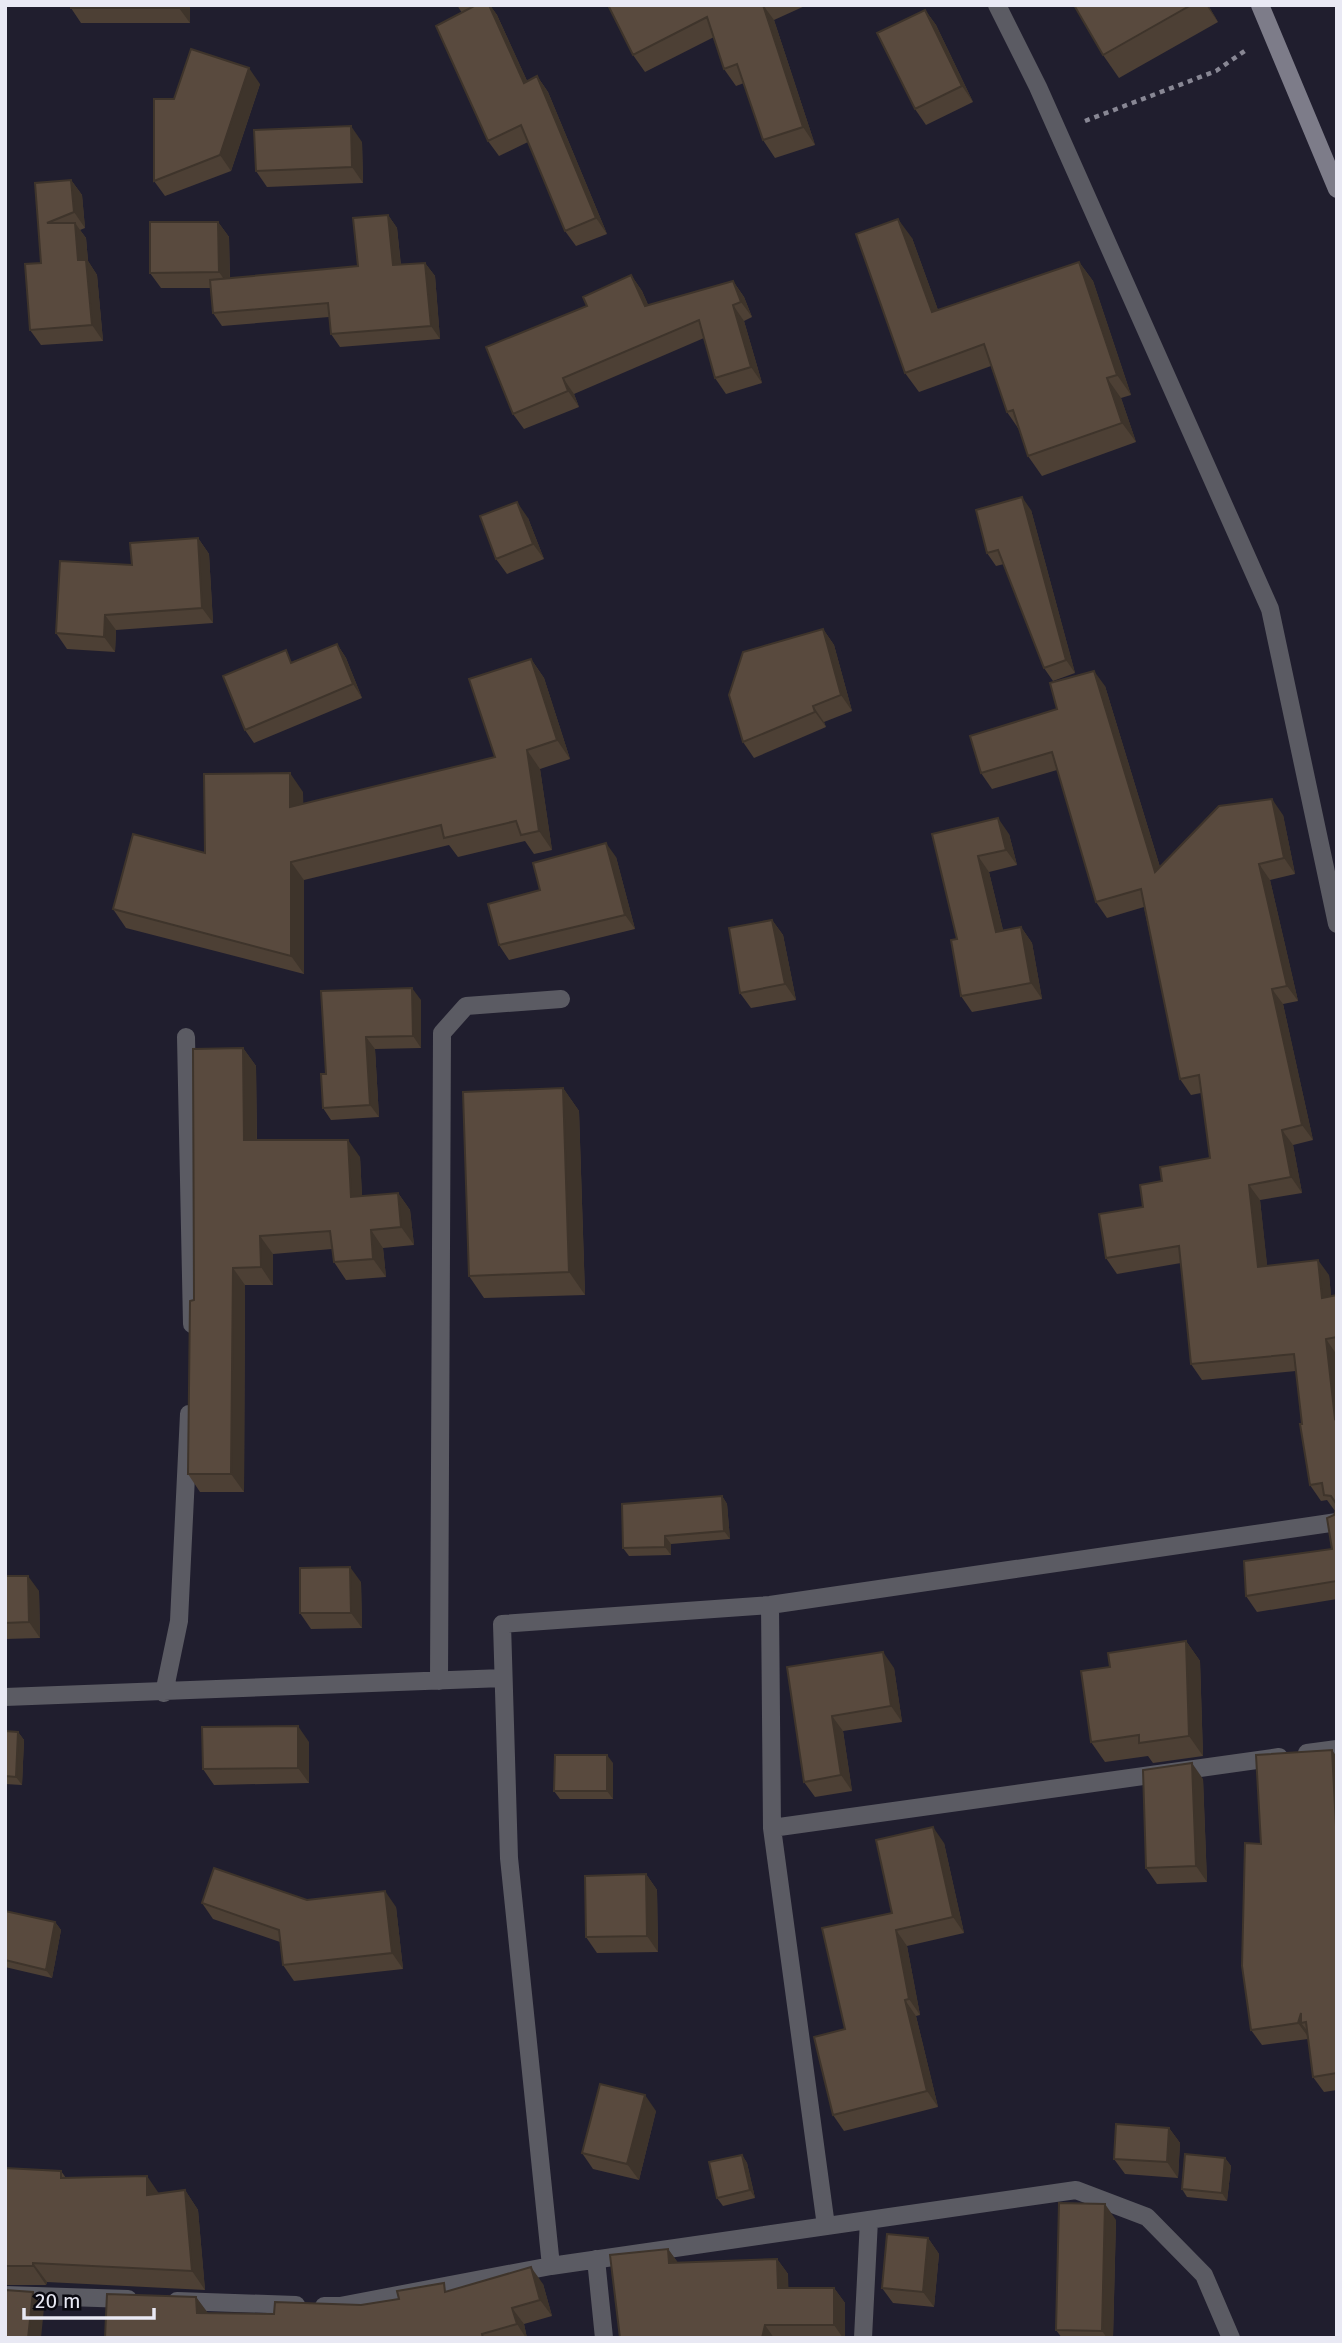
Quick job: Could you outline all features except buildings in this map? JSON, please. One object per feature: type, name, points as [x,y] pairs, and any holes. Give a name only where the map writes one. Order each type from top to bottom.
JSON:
[{"type":"main road","points":[[1260,5],[1337,189]]},
{"type":"street","points":[[997,5],[1058,131],[1270,609],[1337,923]]},
{"type":"street","points":[[439,1681],[442,1033],[466,1006],[561,999]]},
{"type":"street","points":[[186,1037],[192,1344]]},
{"type":"street","points":[[164,1693],[179,1621],[190,1398]]},
{"type":"street","points":[[551,2266],[509,1857],[502,1624],[770,1605],[1337,1521]]},
{"type":"street","points":[[770,1605],[772,1828],[826,2226]]},
{"type":"street","points":[[5,1697],[503,1678]]},
{"type":"street","points":[[772,1828],[1337,1749]]},
{"type":"street","points":[[5,2295],[340,2306],[551,2266],[1076,2190],[1147,2217],[1204,2275],[1231,2338]]},
{"type":"street","points":[[863,2338],[869,2220]]},
{"type":"street","points":[[596,2259],[604,2338]]},
{"type":"path","points":[[1058,131],[1216,71],[1271,32]]}]
